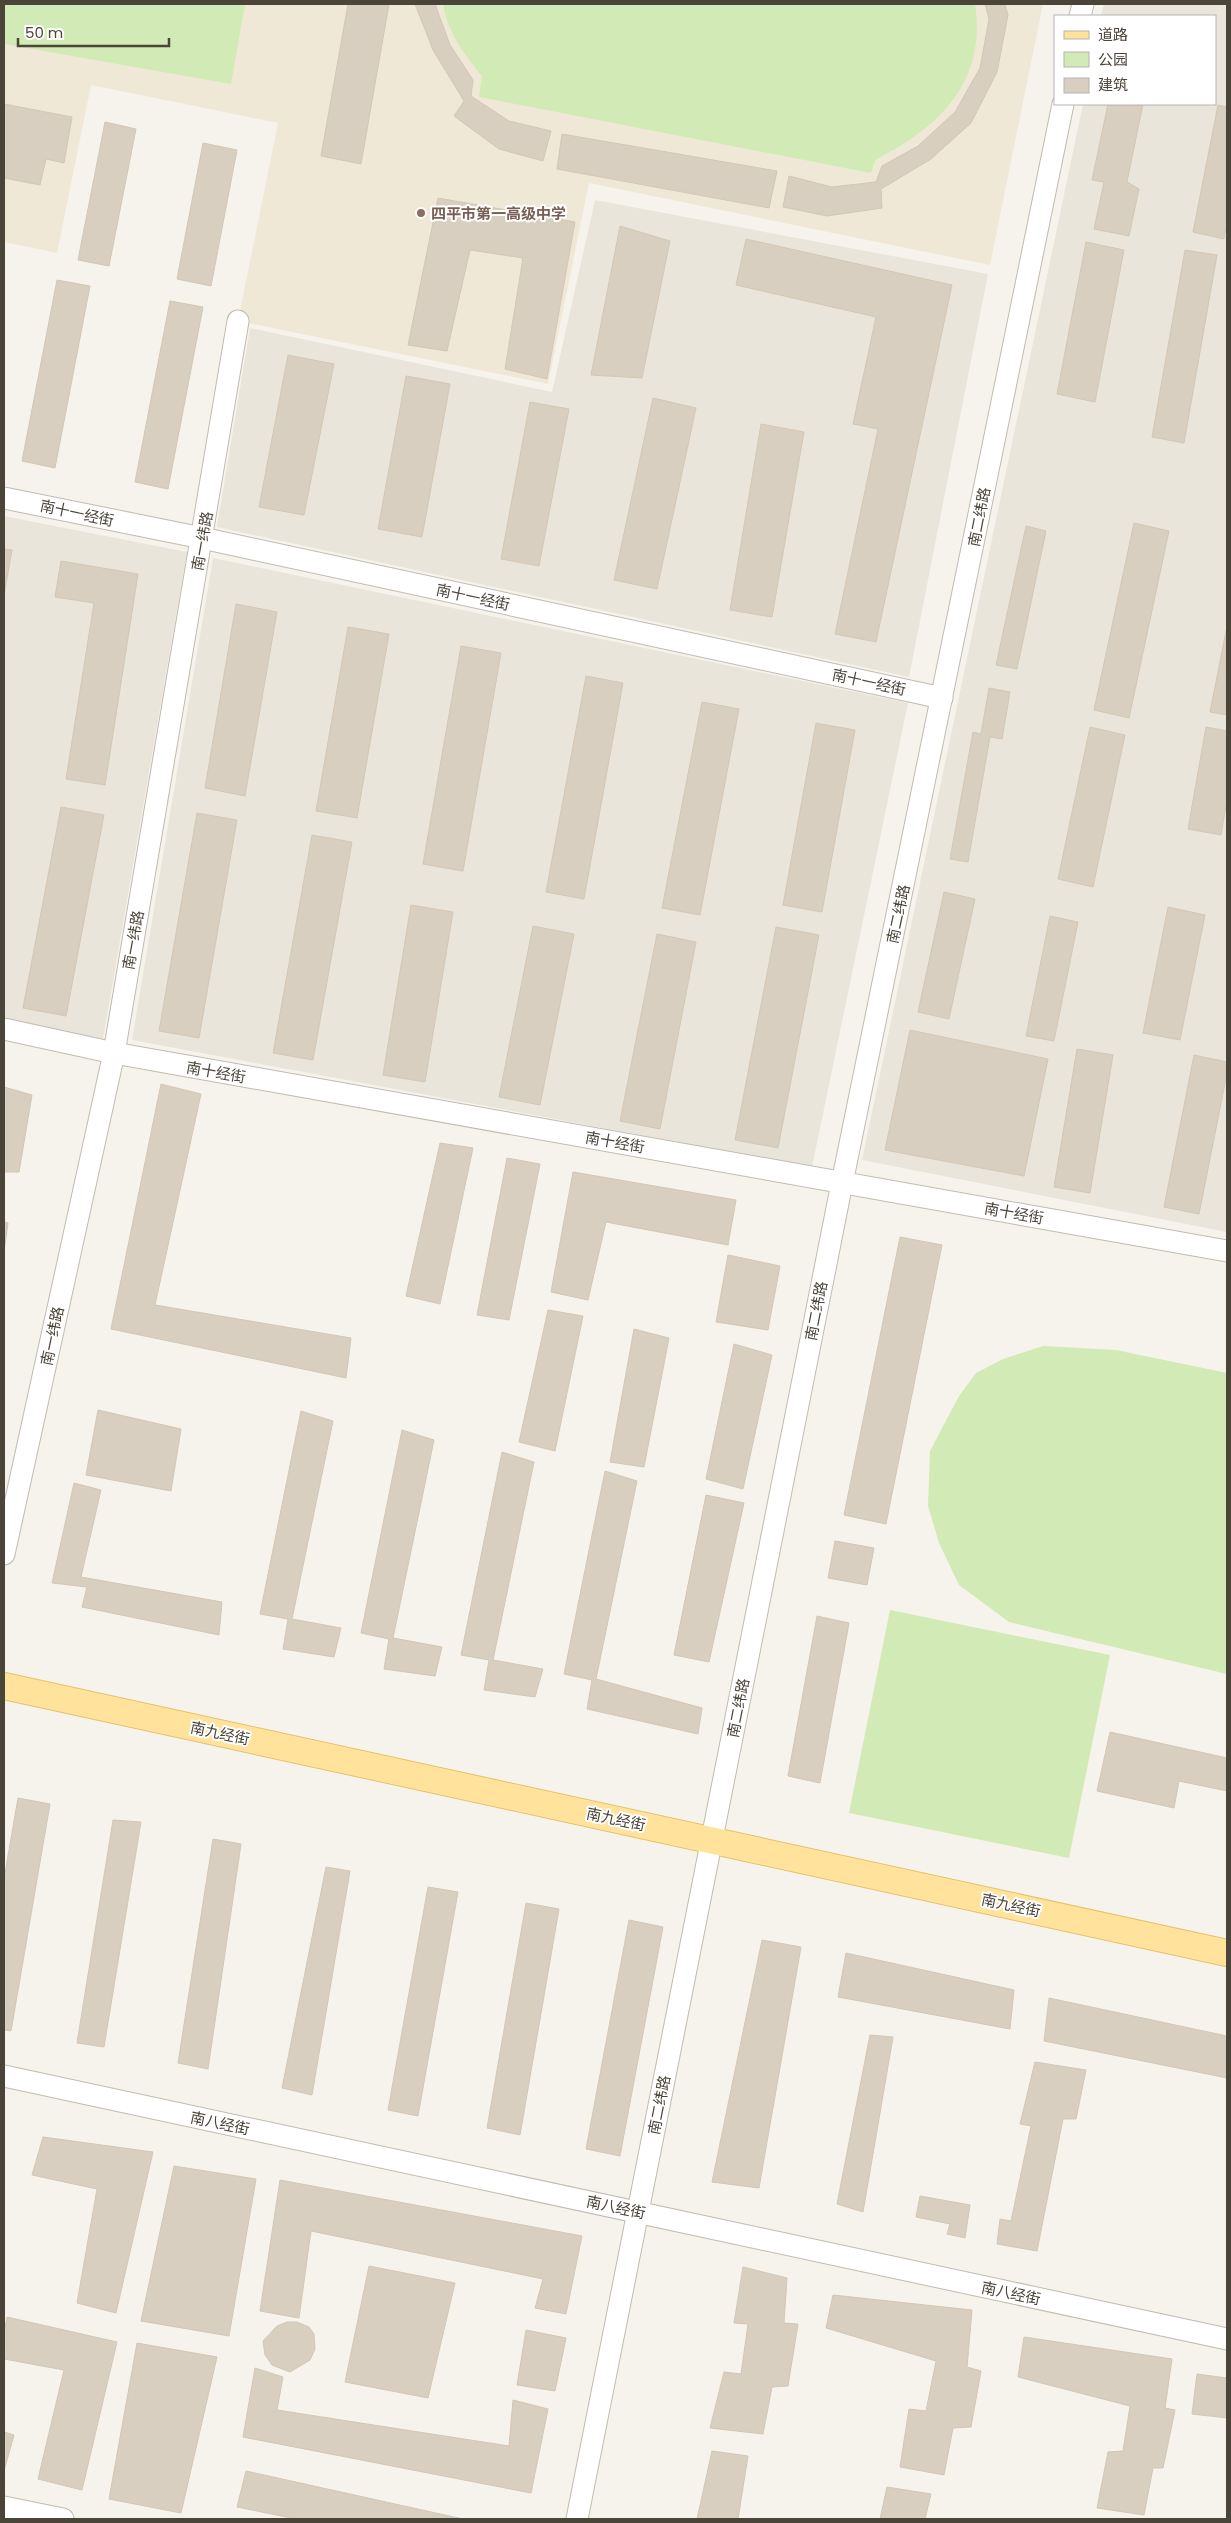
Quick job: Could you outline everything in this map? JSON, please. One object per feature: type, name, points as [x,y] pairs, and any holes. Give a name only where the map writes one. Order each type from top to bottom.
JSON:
[{"type":"main road","name":"南九经街","points":[[4,1686],[1227,1953]]},
{"type":"street","name":"南二纬路","points":[[577,2519],[842,1183],[1063,105]]},
{"type":"street","name":"南一纬路","points":[[4,1554],[114,1053],[238,321]]},
{"type":"street","name":"南十一经街","points":[[4,498],[202,538],[942,698]]},
{"type":"street","name":"南十经街","points":[[4,1029],[114,1053],[1227,1251]]},
{"type":"street","name":"南八经街","points":[[4,2076],[1227,2339]]},
{"type":"street","points":[[4,2507],[63,2519]]},
{"type":"shaded area","name":"四平市第一高级中学","points":[[4,4],[1043,4],[990,265],[589,183],[548,384],[238,321],[278,123],[91,85],[57,253],[4,242]]},
{"type":"shaded area","points":[[1104,4],[1227,4],[1227,1232],[862,1160],[1083,105],[1216,105],[1216,15],[1101,15]]},
{"type":"shaded area","points":[[595,200],[988,274],[909,677],[217,527],[250,328],[552,392]]},
{"type":"shaded area","points":[[4,516],[187,552],[103,1039],[4,1018]]},
{"type":"shaded area","points":[[213,558],[908,703],[812,1167],[132,1040]]},
{"type":"green space","points":[[4,4],[245,4],[231,84],[4,44]]},
{"type":"green space","points":[[443,4],[975,4],[977,32],[973,57],[966,79],[954,99],[938,117],[919,133],[875,160],[871,173],[479,97],[482,76],[453,34],[445,15]]},
{"type":"green space","points":[[1043,1346],[1116,1350],[1227,1373],[1227,1674],[1009,1622],[959,1585],[939,1543],[928,1506],[930,1451],[959,1396],[976,1373],[1003,1359]]},
{"type":"green space","points":[[890,1610],[1110,1655],[1069,1858],[849,1813]]},
{"type":"building","points":[[348,4],[389,4],[361,164],[321,156]]},
{"type":"building","points":[[415,4],[435,4],[450,45],[473,80],[471,96],[509,121],[551,131],[543,161],[499,149],[454,116],[464,101],[433,50]]},
{"type":"building","points":[[985,4],[1005,4],[1008,15],[997,72],[971,123],[931,159],[881,189],[882,208],[827,216],[783,207],[789,176],[832,187],[876,182],[882,166],[918,146],[955,112],[980,68],[989,19]]},
{"type":"building","points":[[4,104],[72,117],[64,163],[46,159],[40,185],[4,178]]},
{"type":"building","points":[[1108,105],[1143,105],[1127,182],[1139,189],[1129,236],[1094,229],[1104,182],[1092,180]]},
{"type":"building","points":[[1218,105],[1227,107],[1227,222],[1224,239],[1193,232]]},
{"type":"building","points":[[105,122],[136,129],[109,266],[78,260]]},
{"type":"building","points":[[562,134],[777,171],[769,208],[557,169]]},
{"type":"building","points":[[203,143],[237,150],[211,286],[177,279]]},
{"type":"building","points":[[438,198],[575,222],[547,379],[505,369],[523,258],[470,250],[447,351],[408,345]]},
{"type":"building","points":[[620,226],[670,241],[642,378],[591,375]]},
{"type":"building","points":[[746,239],[952,285],[876,642],[835,634],[878,429],[853,424],[876,317],[736,285]]},
{"type":"building","points":[[1086,242],[1124,250],[1095,402],[1057,394]]},
{"type":"building","points":[[1185,250],[1217,255],[1184,443],[1152,437]]},
{"type":"building","points":[[57,280],[90,286],[55,468],[22,461]]},
{"type":"building","points":[[170,301],[203,307],[168,489],[135,482]]},
{"type":"building","points":[[288,355],[334,364],[304,515],[259,507]]},
{"type":"building","points":[[406,376],[450,384],[422,537],[378,529]]},
{"type":"building","points":[[653,398],[696,408],[657,589],[614,580]]},
{"type":"building","points":[[530,402],[569,409],[539,566],[501,559]]},
{"type":"building","points":[[761,424],[804,432],[772,617],[730,610]]},
{"type":"building","points":[[1134,523],[1169,531],[1129,718],[1094,710]]},
{"type":"building","points":[[1026,526],[1046,531],[1017,669],[996,665]]},
{"type":"building","points":[[4,549],[12,550],[4,595]]},
{"type":"building","points":[[61,561],[138,574],[105,785],[66,779],[94,603],[55,597]]},
{"type":"building","points":[[236,604],[277,612],[245,796],[205,788]]},
{"type":"building","points":[[1227,626],[1227,715],[1210,712]]},
{"type":"building","points":[[348,627],[389,634],[357,818],[316,811]]},
{"type":"building","points":[[461,646],[501,653],[463,871],[423,864]]},
{"type":"building","points":[[586,676],[623,683],[584,899],[546,892]]},
{"type":"building","points":[[989,688],[1010,692],[1002,739],[990,737],[968,862],[950,859],[973,732],[981,734]]},
{"type":"building","points":[[702,702],[739,709],[700,915],[662,908]]},
{"type":"building","points":[[816,723],[855,730],[822,912],[783,905]]},
{"type":"building","points":[[1090,727],[1125,735],[1093,887],[1058,879]]},
{"type":"building","points":[[1206,727],[1227,731],[1227,799],[1221,835],[1188,829]]},
{"type":"building","points":[[61,807],[104,815],[66,1016],[23,1008]]},
{"type":"building","points":[[197,813],[237,820],[199,1038],[159,1031]]},
{"type":"building","points":[[312,835],[352,842],[313,1060],[273,1053]]},
{"type":"building","points":[[944,892],[975,899],[949,1019],[918,1012]]},
{"type":"building","points":[[411,905],[453,912],[425,1082],[383,1075]]},
{"type":"building","points":[[1168,907],[1205,915],[1180,1040],[1143,1033]]},
{"type":"building","points":[[1050,916],[1078,922],[1054,1041],[1026,1036]]},
{"type":"building","points":[[533,926],[574,934],[540,1105],[499,1097]]},
{"type":"building","points":[[776,927],[819,935],[778,1148],[735,1140]]},
{"type":"building","points":[[657,934],[696,942],[660,1129],[620,1121]]},
{"type":"building","points":[[910,1030],[1048,1059],[1024,1176],[885,1150]]},
{"type":"building","points":[[1077,1049],[1113,1055],[1090,1193],[1054,1187]]},
{"type":"building","points":[[1194,1055],[1227,1062],[1227,1073],[1199,1214],[1164,1207]]},
{"type":"building","points":[[161,1084],[201,1094],[155,1305],[351,1338],[346,1378],[111,1329]]},
{"type":"building","points":[[4,1087],[32,1095],[19,1172],[4,1172]]},
{"type":"building","points":[[440,1143],[473,1148],[440,1304],[406,1296]]},
{"type":"building","points":[[507,1158],[540,1164],[509,1320],[477,1315]]},
{"type":"building","points":[[573,1172],[736,1200],[728,1245],[606,1222],[588,1300],[551,1292]]},
{"type":"building","points":[[4,1222],[8,1223],[4,1252]]},
{"type":"building","points":[[900,1237],[942,1245],[886,1524],[844,1515]]},
{"type":"building","points":[[728,1255],[780,1266],[768,1330],[716,1322]]},
{"type":"building","points":[[548,1310],[583,1316],[555,1451],[519,1442]]},
{"type":"building","points":[[634,1329],[669,1338],[644,1467],[610,1462]]},
{"type":"building","points":[[734,1344],[772,1355],[743,1489],[706,1479]]},
{"type":"building","points":[[98,1410],[181,1429],[171,1491],[86,1475]]},
{"type":"building","points":[[301,1411],[333,1421],[292,1619],[341,1628],[334,1657],[283,1649],[288,1619],[260,1614]]},
{"type":"building","points":[[402,1430],[434,1440],[393,1638],[442,1647],[435,1676],[384,1669],[389,1639],[361,1633]]},
{"type":"building","points":[[502,1452],[534,1462],[493,1660],[543,1669],[535,1697],[484,1690],[489,1660],[461,1655]]},
{"type":"building","points":[[605,1471],[637,1481],[596,1679],[702,1708],[698,1734],[587,1709],[592,1680],[564,1674]]},
{"type":"building","points":[[74,1483],[101,1490],[81,1577],[222,1602],[219,1635],[82,1607],[87,1587],[52,1583]]},
{"type":"building","points":[[706,1495],[744,1503],[709,1662],[674,1655]]},
{"type":"building","points":[[835,1541],[874,1548],[867,1585],[828,1578]]},
{"type":"building","points":[[817,1616],[849,1623],[820,1783],[788,1776]]},
{"type":"building","points":[[1110,1732],[1227,1758],[1227,1791],[1179,1781],[1174,1808],[1097,1791]]},
{"type":"building","points":[[18,1798],[50,1804],[11,2031],[4,2030],[4,1879]]},
{"type":"building","points":[[113,1820],[141,1822],[104,2047],[77,2043]]},
{"type":"building","points":[[213,1839],[241,1844],[208,2069],[178,2063]]},
{"type":"building","points":[[326,1867],[350,1871],[312,2095],[282,2088]]},
{"type":"building","points":[[428,1887],[458,1892],[418,2116],[388,2110]]},
{"type":"building","points":[[526,1903],[559,1909],[520,2135],[487,2128]]},
{"type":"building","points":[[629,1920],[663,1927],[620,2156],[586,2149]]},
{"type":"building","points":[[762,1940],[801,1947],[759,2188],[712,2182]]},
{"type":"building","points":[[846,1953],[1014,1990],[1010,2029],[838,1997]]},
{"type":"building","points":[[1049,1998],[1227,2036],[1227,2078],[1044,2041]]},
{"type":"building","points":[[870,2035],[893,2037],[863,2212],[837,2204]]},
{"type":"building","points":[[1035,2062],[1086,2070],[1076,2119],[1063,2119],[1037,2251],[997,2244],[1000,2219],[1011,2221],[1031,2126],[1020,2124]]},
{"type":"building","points":[[43,2137],[153,2152],[116,2313],[77,2303],[97,2189],[32,2175]]},
{"type":"building","points":[[174,2166],[256,2179],[229,2336],[141,2321]]},
{"type":"building","points":[[280,2180],[582,2236],[566,2314],[535,2308],[543,2279],[311,2231],[299,2318],[260,2311]]},
{"type":"building","points":[[920,2196],[970,2205],[965,2238],[947,2234],[950,2224],[916,2217]]},
{"type":"building","points":[[369,2266],[455,2283],[428,2398],[345,2382]]},
{"type":"building","points":[[743,2267],[787,2278],[784,2323],[798,2324],[788,2386],[772,2387],[763,2434],[710,2428],[724,2372],[741,2374],[748,2324],[734,2323]]},
{"type":"building","points":[[833,2295],[972,2310],[967,2367],[981,2371],[971,2427],[953,2428],[944,2475],[900,2467],[909,2409],[926,2411],[936,2361],[826,2328]]},
{"type":"building","points":[[7,2317],[117,2342],[82,2490],[38,2479],[64,2370],[4,2359],[4,2332]]},
{"type":"building","points":[[287,2322],[297,2322],[309,2327],[314,2334],[315,2349],[310,2360],[290,2372],[272,2365],[265,2355],[263,2341],[277,2326]]},
{"type":"building","points":[[526,2330],[566,2338],[555,2391],[517,2385]]},
{"type":"building","points":[[1024,2337],[1172,2359],[1165,2408],[1175,2410],[1163,2468],[1153,2468],[1144,2515],[1097,2508],[1108,2452],[1123,2451],[1130,2406],[1018,2377]]},
{"type":"building","points":[[137,2343],[217,2357],[181,2513],[109,2499]]},
{"type":"building","points":[[255,2368],[283,2377],[277,2410],[509,2446],[513,2400],[548,2409],[531,2493],[243,2437]]},
{"type":"building","points":[[1197,2374],[1227,2378],[1227,2418],[1192,2414]]},
{"type":"building","points":[[4,2432],[14,2435],[4,2471]]},
{"type":"building","points":[[712,2451],[748,2456],[738,2519],[697,2519]]},
{"type":"building","points":[[246,2471],[463,2519],[296,2519],[237,2507]]},
{"type":"building","points":[[887,2487],[931,2494],[925,2519],[880,2519]]},
{"type":"place","name":"四平市第一高级中学","points":[[421,213]]}]
